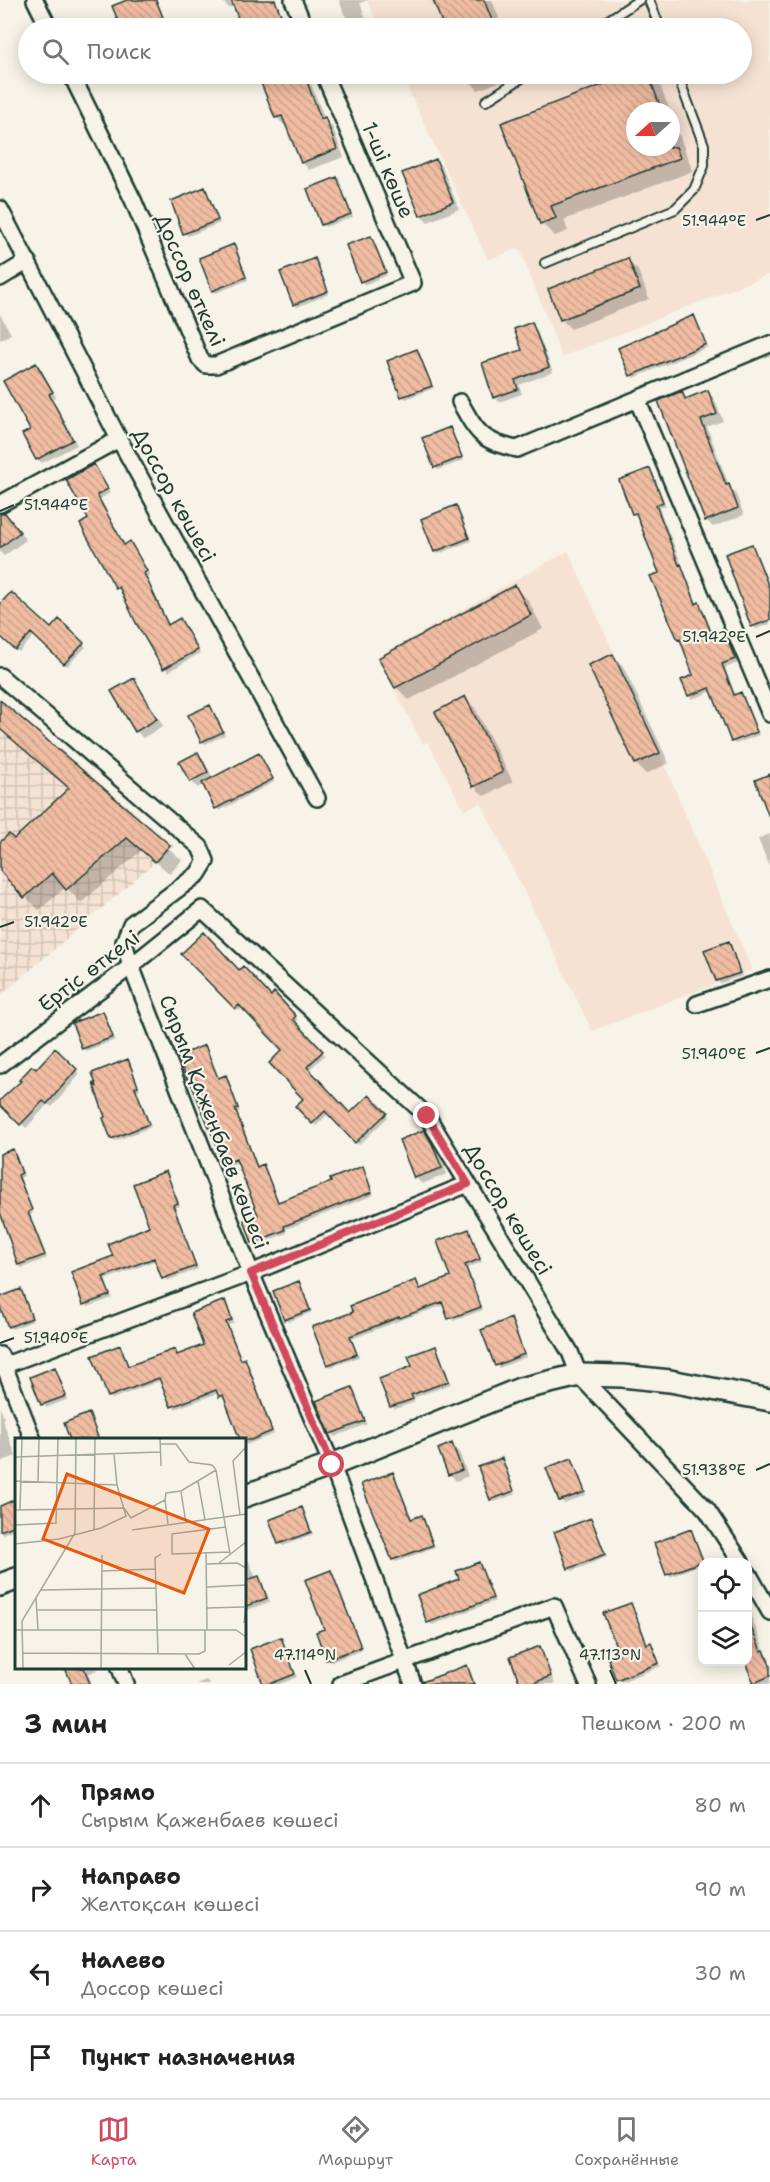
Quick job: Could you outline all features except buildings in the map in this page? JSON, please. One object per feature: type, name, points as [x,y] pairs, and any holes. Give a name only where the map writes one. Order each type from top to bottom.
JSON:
[{"type":"main road","points":[[246,1495],[332,1465],[520,1389],[579,1375],[622,1376],[670,1381],[770,1400]]},
{"type":"main road","points":[[0,1585],[15,1579]]},
{"type":"street","points":[[34,0],[43,18]]},
{"type":"street","points":[[293,0],[301,18]]},
{"type":"street","name":"Доссор өткелі","points":[[76,84],[133,200],[200,359],[206,365],[216,365],[413,283]]},
{"type":"street","name":"1-ші көше","points":[[328,84],[413,283]]},
{"type":"street","name":"Доссор көшесі","points":[[0,209],[119,439],[317,798]]},
{"type":"street","points":[[0,278],[28,261]]},
{"type":"street","points":[[460,402],[475,430],[495,445],[517,450],[770,344]]},
{"type":"street","points":[[638,401],[770,714]]},
{"type":"street","points":[[0,504],[119,439]]},
{"type":"street","name":"Сырым Қаженбаев көшесі","points":[[0,676],[200,847],[206,861],[198,874],[131,924],[124,942],[131,966],[251,1273],[332,1465],[413,1684]]},
{"type":"street","name":"Доссор көшесі","points":[[202,909],[427,1116],[570,1352],[579,1375],[707,1510],[738,1558]]},
{"type":"street","name":"Ертіс өткелі","points":[[0,1065],[202,909]]},
{"type":"street","points":[[697,1004],[770,979]]},
{"type":"street","points":[[32,1438],[1,1363],[251,1273],[468,1184]]},
{"type":"street","points":[[752,1581],[770,1612]]},
{"type":"street","points":[[341,1684],[554,1606],[588,1684]]},
{"type":"street","points":[[120,1669],[126,1684]]},
{"type":"lane","points":[[611,18],[639,0]]},
{"type":"lane","points":[[649,0],[656,18]]},
{"type":"lane","points":[[486,101],[512,84]]},
{"type":"lane","points":[[545,263],[675,209],[693,190],[704,166],[704,145],[681,84]]},
{"type":"shaded area","points":[[367,0],[770,0],[770,274],[562,357],[519,248],[488,260],[406,84],[752,84],[752,18],[375,18]]},
{"type":"shaded area","points":[[568,551],[665,766],[752,970],[592,1031],[481,803],[464,810],[428,742],[423,744],[377,657]]},
{"type":"shaded area","points":[[0,698],[174,846],[0,996]]},
{"type":"route","points":[[332,1465],[251,1273],[468,1184],[427,1116]]}]
